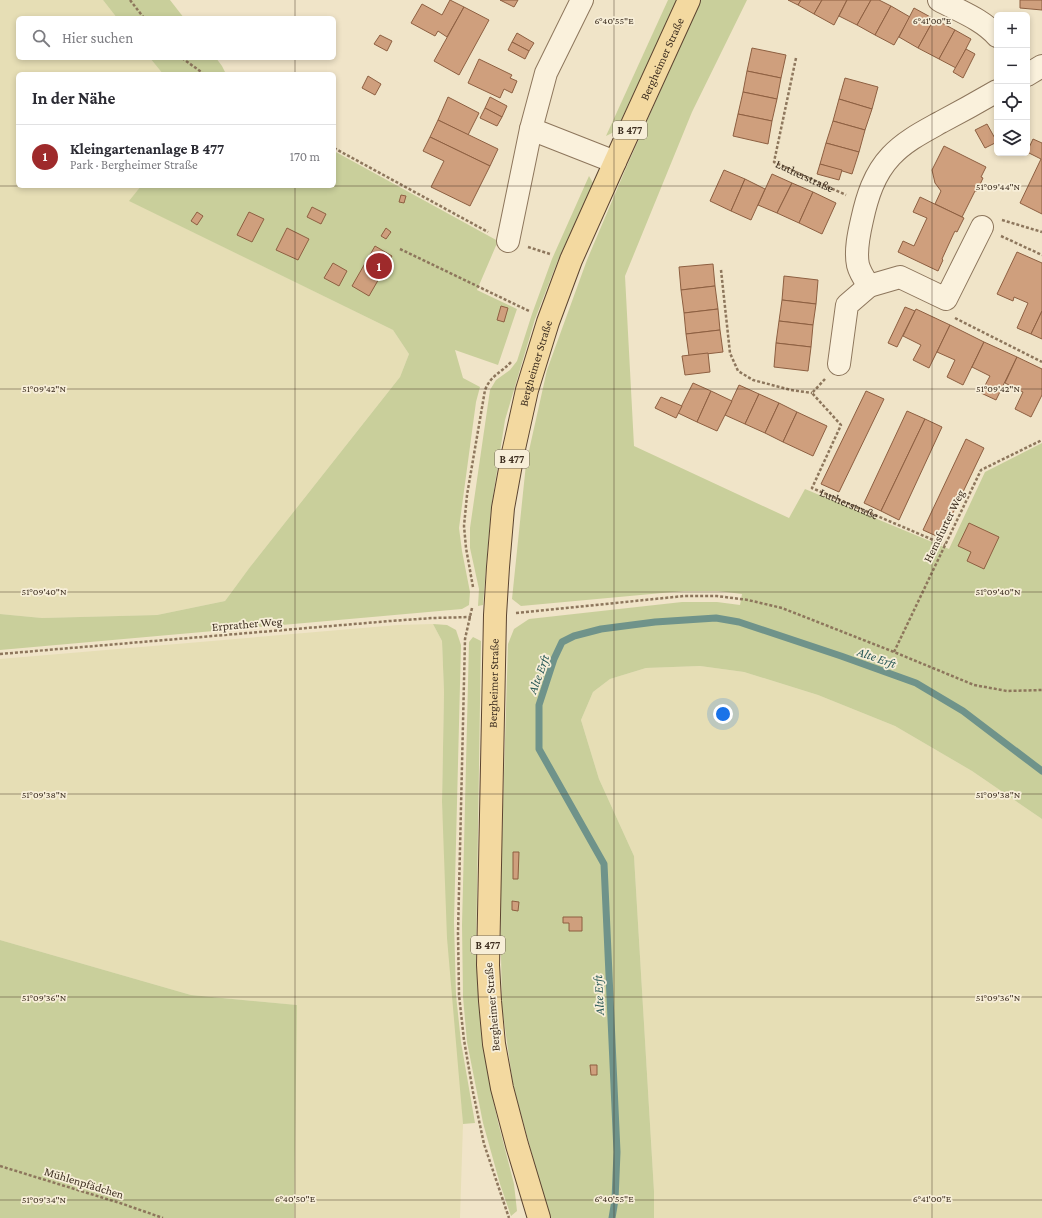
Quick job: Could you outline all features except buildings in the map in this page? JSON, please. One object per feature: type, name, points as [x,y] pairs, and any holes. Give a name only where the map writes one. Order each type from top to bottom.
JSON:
[{"type":"main road","name":"Bergheimer Straße","points":[[539,1218],[502,1088],[494,1044],[488,965],[495,616],[503,508],[527,390],[548,322],[571,260],[690,0]]},
{"type":"street","points":[[508,241],[531,129],[546,73],[582,0]]},
{"type":"street","points":[[940,0],[980,21],[994,33]]},
{"type":"street","points":[[1030,72],[1042,66]]},
{"type":"street","points":[[870,286],[861,273],[858,265],[857,254],[860,229],[866,205],[872,186],[881,169],[890,157],[915,137],[994,93]]},
{"type":"street","points":[[531,129],[615,162]]},
{"type":"street","points":[[839,364],[847,305],[870,286],[900,277],[946,299],[982,227]]},
{"type":"path","points":[[130,0],[142,16]]},
{"type":"path","name":"Lutherstraße","points":[[796,58],[774,162],[866,205]]},
{"type":"path","points":[[185,60],[201,72]]},
{"type":"path","points":[[336,149],[499,238],[551,254]]},
{"type":"path","points":[[1042,232],[997,219],[991,220],[982,227],[1042,255]]},
{"type":"path","points":[[400,249],[529,311]]},
{"type":"path","points":[[722,270],[730,353],[738,371],[753,380],[792,390],[812,393],[839,364]]},
{"type":"path","points":[[946,299],[940,311],[1042,362]]},
{"type":"path","name":"Lutherstraße","points":[[812,393],[841,425],[812,488],[945,545]]},
{"type":"path","name":"Hemsfurter Weg","points":[[894,652],[981,470],[1042,440]]},
{"type":"path","name":"Erprather Weg","points":[[0,654],[390,621],[495,616],[684,596],[717,596],[748,600],[782,608],[974,685],[1007,691],[1042,690]]},
{"type":"path","name":"Mühlenpfädchen","points":[[0,1166],[163,1218]]},
{"type":"shaded area","points":[[0,0],[103,0],[115,16],[16,16],[16,60],[152,60],[161,72],[16,72],[16,188],[140,188],[130,201],[393,330],[409,354],[400,377],[250,567],[225,601],[157,615],[42,618],[0,614]]},
{"type":"shaded area","points":[[433,624],[442,641],[444,692],[442,802],[463,1124],[460,1218],[294,1218],[296,1005],[191,995],[0,940],[0,659],[398,625]]},
{"type":"shaded area","points":[[700,666],[744,672],[818,695],[895,726],[972,771],[1042,819],[1042,1218],[654,1218],[654,1191],[634,856],[599,779],[581,720],[593,692],[610,679],[646,668]]},
{"type":"green space","points":[[103,0],[170,0],[182,16],[115,16]]},
{"type":"green space","points":[[668,0],[677,0],[616,131],[606,136]]},
{"type":"green space","points":[[701,0],[747,0],[692,112],[625,276],[634,446],[789,518],[805,489],[949,549],[985,472],[1042,443],[1042,819],[972,771],[895,726],[818,695],[744,672],[700,666],[646,668],[610,679],[593,692],[581,720],[599,779],[634,856],[654,1191],[654,1218],[551,1218],[513,1085],[502,1007],[500,903],[508,644],[514,629],[529,619],[682,602],[717,602],[740,605],[742,594],[718,591],[684,591],[521,606],[512,599],[526,464],[547,370],[587,260],[626,168]]},
{"type":"green space","points":[[152,60],[218,60],[225,72],[161,72]]},
{"type":"green space","points":[[336,152],[498,241],[477,290],[517,309],[498,365],[455,350],[463,378],[480,387],[476,402],[459,528],[470,592],[469,605],[462,609],[0,650],[0,614],[42,618],[157,615],[225,601],[250,567],[400,377],[409,354],[393,330],[129,201],[139,188],[336,188]]},
{"type":"green space","points":[[589,176],[593,183],[558,260],[535,319],[505,420],[491,509],[483,605],[478,606],[479,589],[470,548],[470,528],[490,390],[496,380],[510,370],[517,361],[552,259]]},
{"type":"green space","points":[[433,624],[447,625],[456,630],[461,645],[454,922],[456,995],[461,1042],[475,1123],[463,1124],[447,938],[442,802],[444,692],[442,641]]},
{"type":"green space","points":[[473,637],[481,641],[476,953],[479,1008],[488,1076],[514,1184],[517,1211],[511,1216],[500,1184],[483,1123],[467,1042],[463,997],[462,925],[469,642]]},
{"type":"green space","points":[[0,940],[191,995],[297,1005],[294,1218],[0,1218]]},
{"type":"waterway","name":"Alte Erft","points":[[612,1218],[615,1200],[617,1152],[604,864],[539,749],[539,705],[554,659],[562,642],[574,636],[601,629],[655,622],[716,618],[739,622],[916,683],[963,711],[1042,771]]},
{"type":"place","name":"Kleingartenanlage B 477","points":[[379,266]]}]
